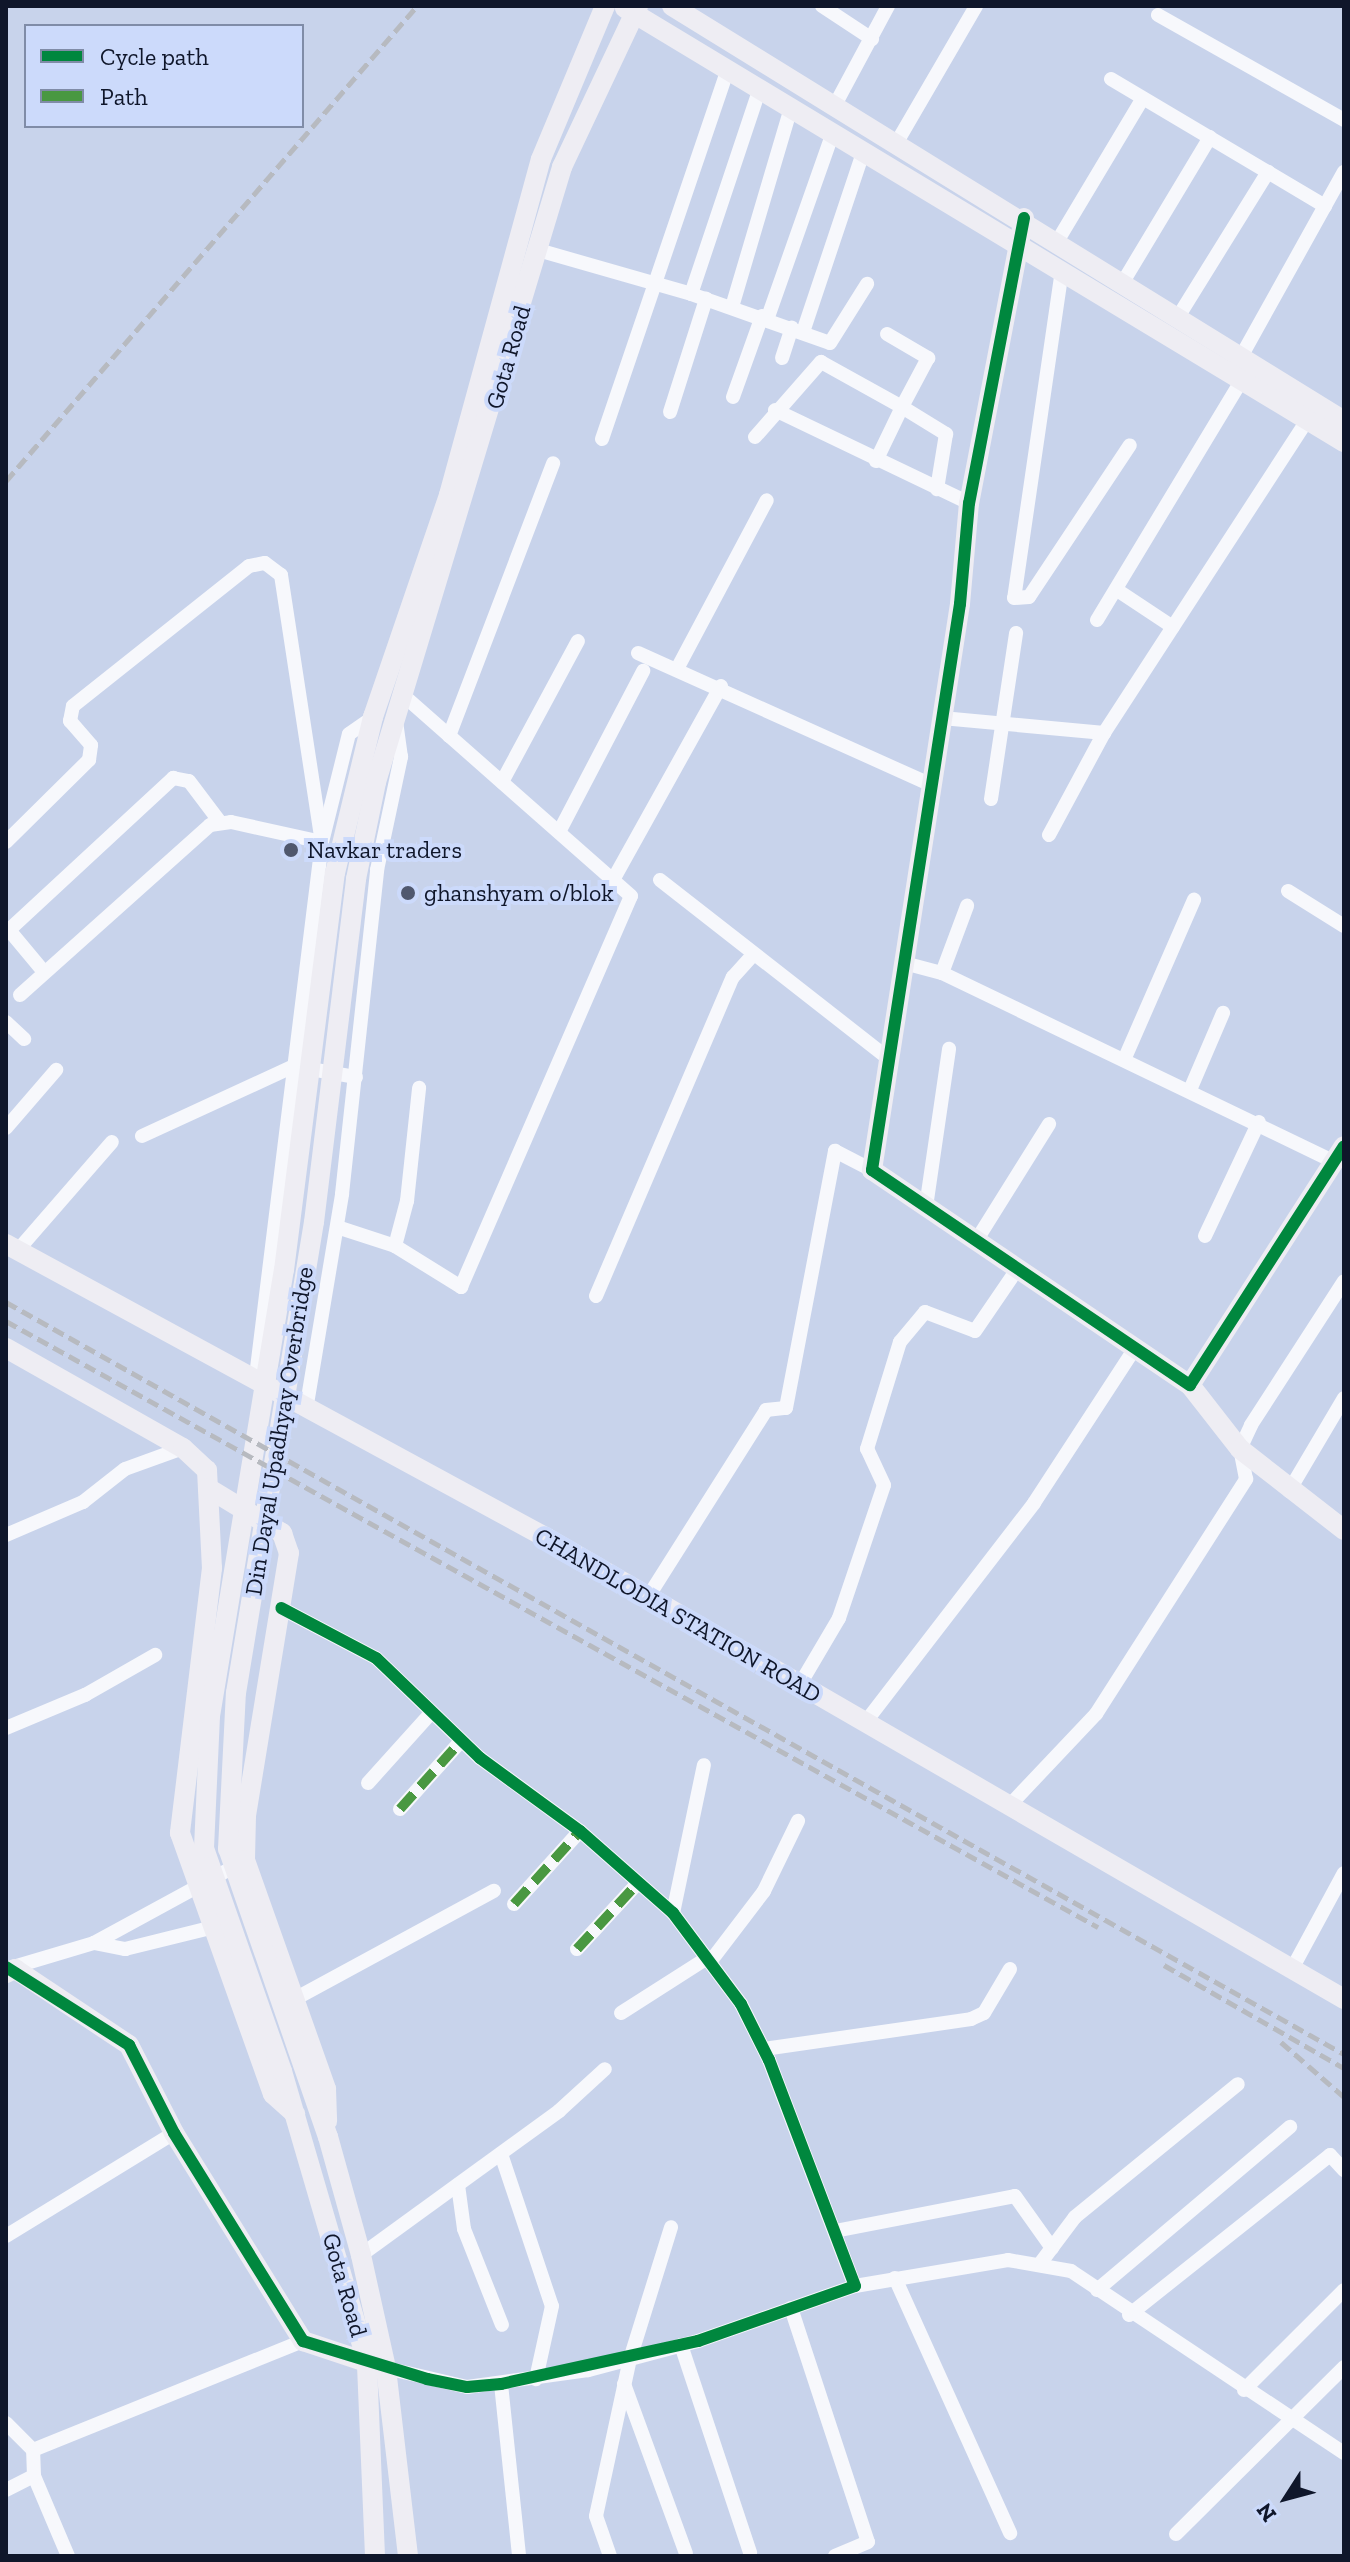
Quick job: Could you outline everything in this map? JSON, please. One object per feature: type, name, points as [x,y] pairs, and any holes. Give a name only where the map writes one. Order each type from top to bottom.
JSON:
[{"type":"main road","name":"Gota Road","points":[[373,717],[449,495],[541,159],[605,6]]},
{"type":"main road","points":[[672,6],[1024,218],[1178,317],[1238,371],[1344,421]]},
{"type":"main road","name":"Gota Road","points":[[395,715],[475,471],[562,167],[631,8]]},
{"type":"main road","points":[[631,8],[791,108],[1238,371],[1344,442]]},
{"type":"main road","points":[[1024,218],[1016,241],[969,503],[942,718],[872,1170],[1190,1385],[1240,1449],[1289,1491],[1344,1530]]},
{"type":"main road","name":"Din Dayal Upadhyay Overbridge","points":[[295,2114],[204,1848],[210,1716],[284,1270],[335,873],[371,769],[395,715]]},
{"type":"main road","name":"Din Dayal Upadhyay Overbridge","points":[[328,2137],[306,2082],[228,1849],[236,1693],[314,1222],[371,769],[373,717]]},
{"type":"main road","points":[[1190,1385],[1339,1154]]},
{"type":"main road","name":"CHANDLODIA STATION ROAD","points":[[12,1247],[307,1404],[1344,1999]]},
{"type":"main road","points":[[6,1348],[183,1448],[207,1470],[212,1568],[180,1833],[196,1890],[273,2094],[295,2114]]},
{"type":"main road","points":[[208,1488],[282,1533],[289,1553],[246,1815],[245,1860],[291,2001],[326,2089],[328,2137]]},
{"type":"main road","points":[[9,1970],[129,2045],[174,2133],[303,2341],[377,2365]]},
{"type":"main road","name":"Gota Road","points":[[295,2114],[377,2365],[375,2556]]},
{"type":"main road","name":"Gota Road","points":[[328,2137],[361,2255],[408,2556]]},
{"type":"street","points":[[822,6],[872,39]]},
{"type":"street","points":[[835,105],[888,6]]},
{"type":"street","points":[[897,142],[976,6]]},
{"type":"street","points":[[1158,15],[1344,120]]},
{"type":"street","points":[[602,439],[728,69]]},
{"type":"street","points":[[1111,79],[1325,206]]},
{"type":"street","points":[[670,412],[698,297],[760,88]]},
{"type":"street","points":[[1058,240],[1143,98]]},
{"type":"street","points":[[732,307],[791,108]]},
{"type":"street","points":[[733,397],[833,132]]},
{"type":"street","points":[[1123,282],[1210,137]]},
{"type":"street","points":[[782,358],[798,330],[864,150]]},
{"type":"street","points":[[1178,317],[1268,172]]},
{"type":"street","points":[[1097,620],[1117,590],[1238,371],[1344,172]]},
{"type":"street","points":[[538,250],[765,317],[830,343],[867,284]]},
{"type":"street","points":[[1062,270],[1014,598],[1029,597],[1130,445]]},
{"type":"street","points":[[876,461],[928,358],[887,334]]},
{"type":"street","points":[[755,437],[775,410],[821,362],[946,434],[937,489]]},
{"type":"street","points":[[775,410],[969,503]]},
{"type":"street","points":[[1049,835],[1104,733],[1308,419]]},
{"type":"street","points":[[449,736],[553,463]]},
{"type":"street","points":[[677,669],[767,500]]},
{"type":"street","points":[[6,842],[89,760],[91,745],[70,721],[73,706],[249,566],[265,563],[281,575],[322,842]]},
{"type":"street","points":[[1117,590],[1173,627]]},
{"type":"street","points":[[991,799],[1016,633]]},
{"type":"street","points":[[502,782],[578,641]]},
{"type":"street","points":[[638,653],[721,686],[932,785]]},
{"type":"street","points":[[559,832],[643,671]]},
{"type":"street","points":[[613,880],[721,686]]},
{"type":"street","points":[[337,1227],[395,1246],[461,1287],[631,896],[401,693]]},
{"type":"street","points":[[307,1404],[337,1227],[377,870],[401,757],[395,715]]},
{"type":"street","points":[[256,1376],[322,842],[349,734],[373,717]]},
{"type":"street","points":[[942,718],[1104,733]]},
{"type":"street","points":[[44,972],[9,930],[173,778],[189,781],[220,822],[322,842]]},
{"type":"street","points":[[20,995],[220,822]]},
{"type":"street","points":[[660,880],[889,1059]]},
{"type":"street","points":[[1288,891],[1344,926]]},
{"type":"street","points":[[1124,1060],[1194,900]]},
{"type":"street","points":[[942,973],[967,906]]},
{"type":"street","points":[[596,1296],[733,977],[754,954]]},
{"type":"street","points":[[904,963],[942,973],[1259,1122],[1339,1154]]},
{"type":"street","points":[[1190,1090],[1223,1013]]},
{"type":"street","points":[[6,1022],[24,1039]]},
{"type":"street","points":[[926,1207],[949,1049]]},
{"type":"street","points":[[142,1136],[294,1066],[356,1077]]},
{"type":"street","points":[[6,1128],[56,1070]]},
{"type":"street","points":[[395,1246],[407,1201],[419,1088]]},
{"type":"street","points":[[1205,1236],[1259,1122]]},
{"type":"street","points":[[976,1241],[1049,1124]]},
{"type":"street","points":[[12,1247],[112,1142]]},
{"type":"street","points":[[648,1597],[766,1410],[786,1408],[835,1151],[872,1170]]},
{"type":"street","points":[[799,1686],[839,1618],[884,1485],[867,1449],[900,1342],[925,1312],[975,1331],[1018,1268]]},
{"type":"street","points":[[1008,1807],[1096,1714],[1246,1479],[1240,1449],[1344,1281]]},
{"type":"street","points":[[864,1724],[1034,1503],[1135,1348]]},
{"type":"street","points":[[1289,1491],[1344,1398]]},
{"type":"street","points":[[6,1535],[83,1502],[125,1469],[183,1448]]},
{"type":"street","points":[[281,1608],[376,1658],[461,1741],[580,1831],[673,1913],[708,1960],[764,2049],[855,2286]]},
{"type":"street","points":[[6,1728],[155,1655]]},
{"type":"street","points":[[368,1783],[431,1713]]},
{"type":"street","points":[[400,1809],[461,1741]]},
{"type":"street","points":[[673,1913],[704,1765]]},
{"type":"street","points":[[621,2013],[708,1960],[764,1891],[798,1821]]},
{"type":"street","points":[[514,1904],[580,1831]]},
{"type":"street","points":[[9,1970],[94,1943],[196,1890],[245,1860]]},
{"type":"street","points":[[1292,1969],[1344,1873]]},
{"type":"street","points":[[577,1949],[638,1883]]},
{"type":"street","points":[[291,2001],[494,1891]]},
{"type":"street","points":[[94,1943],[125,1949],[210,1928]]},
{"type":"street","points":[[764,2049],[971,2019],[984,2013],[1010,1969]]},
{"type":"street","points":[[361,2255],[501,2154],[605,2069]]},
{"type":"street","points":[[1039,2265],[1075,2217],[1238,2084]]},
{"type":"street","points":[[1097,2290],[1290,2127]]},
{"type":"street","points":[[6,2236],[174,2133]]},
{"type":"street","points":[[501,2154],[552,2306],[536,2379]]},
{"type":"street","points":[[1129,2315],[1330,2155],[1344,2170]]},
{"type":"street","points":[[458,2185],[464,2229],[502,2325]]},
{"type":"street","points":[[835,2231],[1015,2196],[1052,2248]]},
{"type":"street","points":[[610,2556],[596,2516],[630,2359],[671,2227]]},
{"type":"street","points":[[377,2365],[467,2387],[536,2379],[681,2345],[855,2286],[1008,2260],[1071,2271],[1129,2315],[1344,2453]]},
{"type":"street","points":[[895,2278],[1010,2533]]},
{"type":"street","points":[[1244,2390],[1344,2290]]},
{"type":"street","points":[[791,2308],[870,2549],[835,2556]]},
{"type":"street","points":[[33,2450],[303,2341]]},
{"type":"street","points":[[681,2345],[750,2553]]},
{"type":"street","points":[[1176,2534],[1288,2418],[1344,2367]]},
{"type":"street","points":[[624,2383],[686,2553]]},
{"type":"street","points":[[501,2384],[519,2556]]},
{"type":"street","points":[[6,2423],[33,2450],[34,2476],[68,2556]]},
{"type":"street","points":[[6,2490],[34,2476]]},
{"type":"railway","points":[[6,481],[417,6]]},
{"type":"railway","points":[[6,1302],[1344,2054]]},
{"type":"railway","points":[[6,1321],[1098,1927]]},
{"type":"railway","points":[[1164,1965],[1344,2068]]},
{"type":"railway","points":[[1281,2042],[1344,2097]]},
{"type":"marked path","points":[[400,1809],[461,1741]]},
{"type":"marked path","points":[[514,1904],[580,1831]]},
{"type":"marked path","points":[[577,1949],[638,1883]]},
{"type":"cycle path","points":[[1024,218],[969,503],[960,604],[872,1170],[1190,1385],[1344,1146]]},
{"type":"cycle path","points":[[6,1967],[129,2045],[174,2133],[303,2341],[427,2379],[467,2387],[501,2384],[698,2341],[855,2286],[769,2060],[741,2004],[673,1913],[580,1831],[480,1758],[376,1658],[281,1608]]},
{"type":"place","name":"Navkar traders","points":[[291,850]]},
{"type":"place","name":"ghanshyam o/blok","points":[[408,893]]}]
